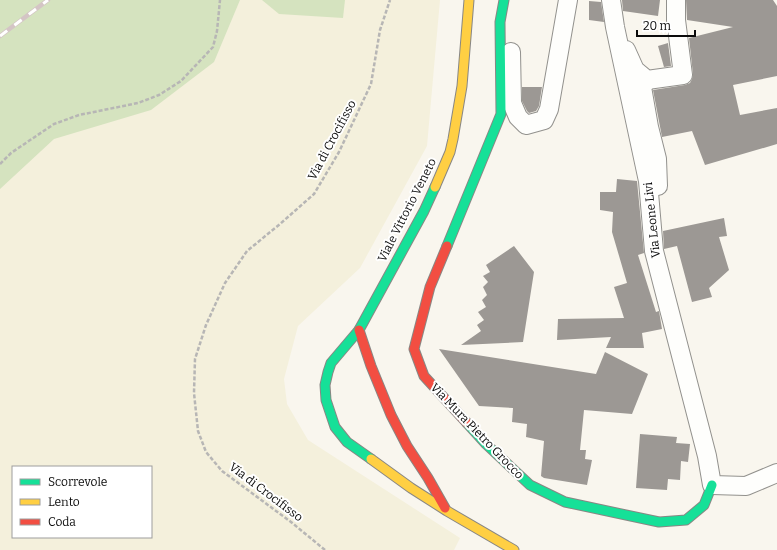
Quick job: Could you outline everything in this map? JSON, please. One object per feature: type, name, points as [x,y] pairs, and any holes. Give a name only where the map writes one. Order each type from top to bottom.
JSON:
[{"type":"street","name":"Viale Vittorio Veneto","points":[[469,0],[462,86],[450,152],[424,210],[358,330],[331,363],[325,386],[326,400],[334,427],[347,442],[411,488],[514,550]]},
{"type":"street","name":"Via Mura Pietro Grocco","points":[[504,0],[500,22],[501,114],[430,287],[414,349],[424,376],[486,444],[530,485],[565,502],[659,522],[686,520],[704,505],[712,485]]},
{"type":"street","points":[[509,0],[512,103],[518,117],[526,125],[544,120],[549,109],[568,0]]},
{"type":"street","name":"Via Leone Livi","points":[[611,0],[615,27],[648,181],[654,251],[707,456],[712,485]]},
{"type":"street","points":[[652,227],[658,195],[657,159],[649,127],[642,87],[647,80],[683,75],[676,20],[676,0]]},
{"type":"street","points":[[615,27],[635,70],[647,80]]},
{"type":"street","name":"Viale Vittorio Veneto","points":[[358,330],[391,415],[406,446],[428,478],[447,511]]},
{"type":"street","points":[[712,485],[746,486],[777,472]]},
{"type":"path","points":[[0,164],[11,154],[54,124],[79,115],[138,103],[159,95],[181,81],[213,47],[217,31],[220,0]]},
{"type":"path","name":"Via di Crocifisso","points":[[326,550],[222,471],[206,452],[198,431],[194,393],[195,359],[206,325],[225,283],[247,251],[314,194],[338,152],[371,84],[380,30],[390,0]]},
{"type":"shaded area","points":[[0,0],[440,0],[427,146],[360,268],[298,326],[284,379],[287,404],[308,440],[460,538],[454,550],[0,550]]},
{"type":"green space","points":[[0,0],[240,0],[214,62],[151,110],[54,139],[0,189]]},
{"type":"green space","points":[[262,0],[345,0],[343,18],[279,14]]},
{"type":"building","points":[[622,0],[660,0],[658,16],[623,11]]},
{"type":"building","points":[[686,0],[773,0],[777,6],[777,76],[733,85],[740,115],[777,108],[777,144],[705,165],[692,131],[662,137],[653,90],[690,83],[693,74],[689,38],[733,27],[687,20]]},
{"type":"building","points":[[589,1],[601,2],[604,22],[589,20]]},
{"type":"building","points":[[668,43],[671,66],[664,67],[658,46]]},
{"type":"building","points":[[522,87],[542,87],[539,106],[536,111],[529,113],[527,111],[522,101]]},
{"type":"building","points":[[617,179],[637,181],[644,253],[638,255],[656,312],[659,311],[662,329],[642,333],[644,348],[606,348],[611,337],[557,340],[558,319],[624,318],[614,287],[627,283],[612,232],[613,212],[600,210],[600,192],[616,192]]},
{"type":"building","points":[[724,218],[727,236],[719,237],[729,270],[709,288],[712,297],[692,302],[677,246],[664,249],[663,231]]},
{"type":"building","points":[[514,246],[534,272],[523,342],[461,345],[481,331],[477,325],[484,320],[478,312],[486,307],[482,300],[487,295],[483,287],[488,282],[483,276],[490,272],[486,265]]},
{"type":"building","points":[[439,349],[596,374],[605,352],[648,374],[632,414],[584,410],[580,450],[586,450],[585,459],[592,460],[587,485],[544,478],[541,476],[544,441],[526,437],[527,424],[512,422],[513,408],[479,406]]},
{"type":"building","points":[[640,434],[677,437],[676,443],[690,444],[688,462],[681,461],[680,480],[668,479],[667,490],[636,488]]},
{"type":"railway","points":[[0,36],[48,0]]},
{"type":"traffic: fast","points":[[447,246],[501,114],[500,22],[504,0]]},
{"type":"traffic: fast","points":[[371,459],[347,442],[335,427],[326,400],[325,385],[328,372],[331,363],[359,330],[424,211],[435,187]]},
{"type":"traffic: fast","points":[[467,423],[486,444],[530,485],[565,502],[659,522],[686,520],[704,505],[712,485]]},
{"type":"traffic: slow","points":[[435,187],[450,152],[453,139],[462,86],[469,0]]},
{"type":"traffic: slow","points":[[371,459],[411,488],[447,511],[514,550]]},
{"type":"traffic: jam","points":[[447,246],[430,287],[414,349],[424,376],[467,423]]},
{"type":"traffic: jam","points":[[359,330],[371,366],[391,415],[407,446],[445,508]]}]
